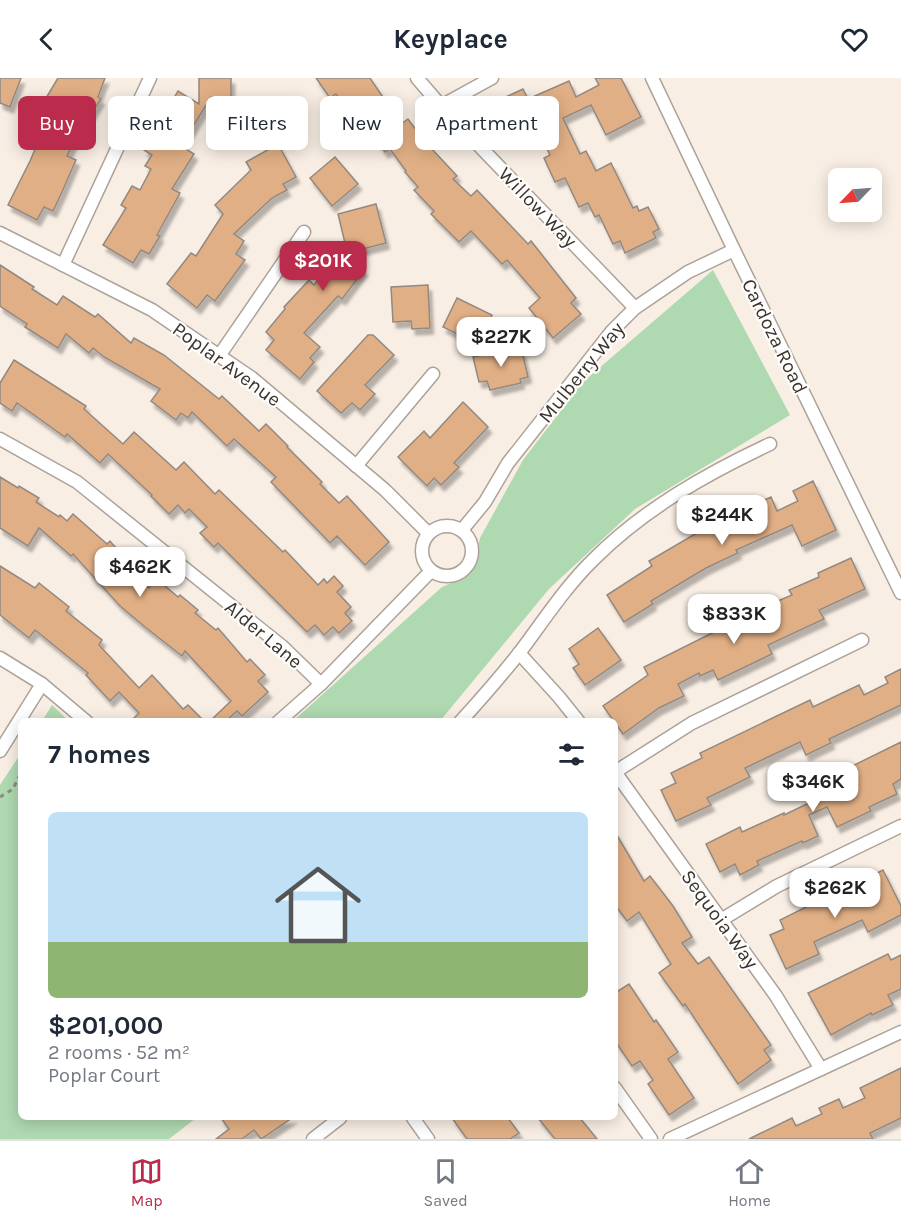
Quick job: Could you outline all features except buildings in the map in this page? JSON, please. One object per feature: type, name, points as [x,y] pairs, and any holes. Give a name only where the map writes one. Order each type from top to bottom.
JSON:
[{"type":"street","points":[[63,265],[150,78]]},
{"type":"street","name":"Willow Way","points":[[417,78],[432,96]]},
{"type":"street","points":[[459,96],[492,78]]},
{"type":"street","name":"Cardoza Road","points":[[652,78],[901,593]]},
{"type":"street","name":"Willow Way","points":[[483,150],[635,308]]},
{"type":"street","points":[[219,356],[304,232]]},
{"type":"street","name":"Poplar Avenue","points":[[0,233],[152,310],[252,378],[385,490],[428,533]]},
{"type":"street","name":"Mulberry Way","points":[[462,530],[485,502],[508,464],[612,331],[635,308],[688,272],[734,250]]},
{"type":"street","points":[[356,466],[434,374]]},
{"type":"street","name":"Alder Lane","points":[[0,439],[77,482],[282,646],[321,684]]},
{"type":"street","points":[[464,718],[519,653],[569,587],[592,560],[618,536],[647,513],[687,487],[770,444]]},
{"type":"street","points":[[451,525],[462,530],[472,545],[472,557],[464,570],[452,576],[440,576],[431,571],[422,557],[423,540],[428,533],[437,526],[451,525]]},
{"type":"street","points":[[283,718],[321,684],[431,571]]},
{"type":"street","points":[[618,770],[692,723],[862,640]]},
{"type":"street","points":[[519,653],[576,718]]},
{"type":"street","points":[[0,658],[42,684],[82,718]]},
{"type":"street","points":[[21,718],[42,684]]},
{"type":"street","points":[[0,751],[18,722]]},
{"type":"street","name":"Sequoia Way","points":[[618,776],[789,1016],[820,1069]]},
{"type":"street","points":[[721,920],[777,886],[901,826]]},
{"type":"street","points":[[670,1139],[901,1032]]},
{"type":"street","points":[[618,1092],[651,1139]]},
{"type":"street","points":[[313,1139],[337,1120]]},
{"type":"street","points":[[414,1120],[428,1139]]},
{"type":"path","points":[[0,797],[13,789],[18,778]]},
{"type":"green space","points":[[713,270],[790,415],[635,509],[549,589],[442,718],[296,718],[442,587],[467,576],[475,564],[480,538],[523,460],[583,382]]},
{"type":"green space","points":[[52,705],[66,718],[44,718]]},
{"type":"green space","points":[[18,758],[18,1120],[193,1120],[169,1139],[0,1139],[0,785]]}]
